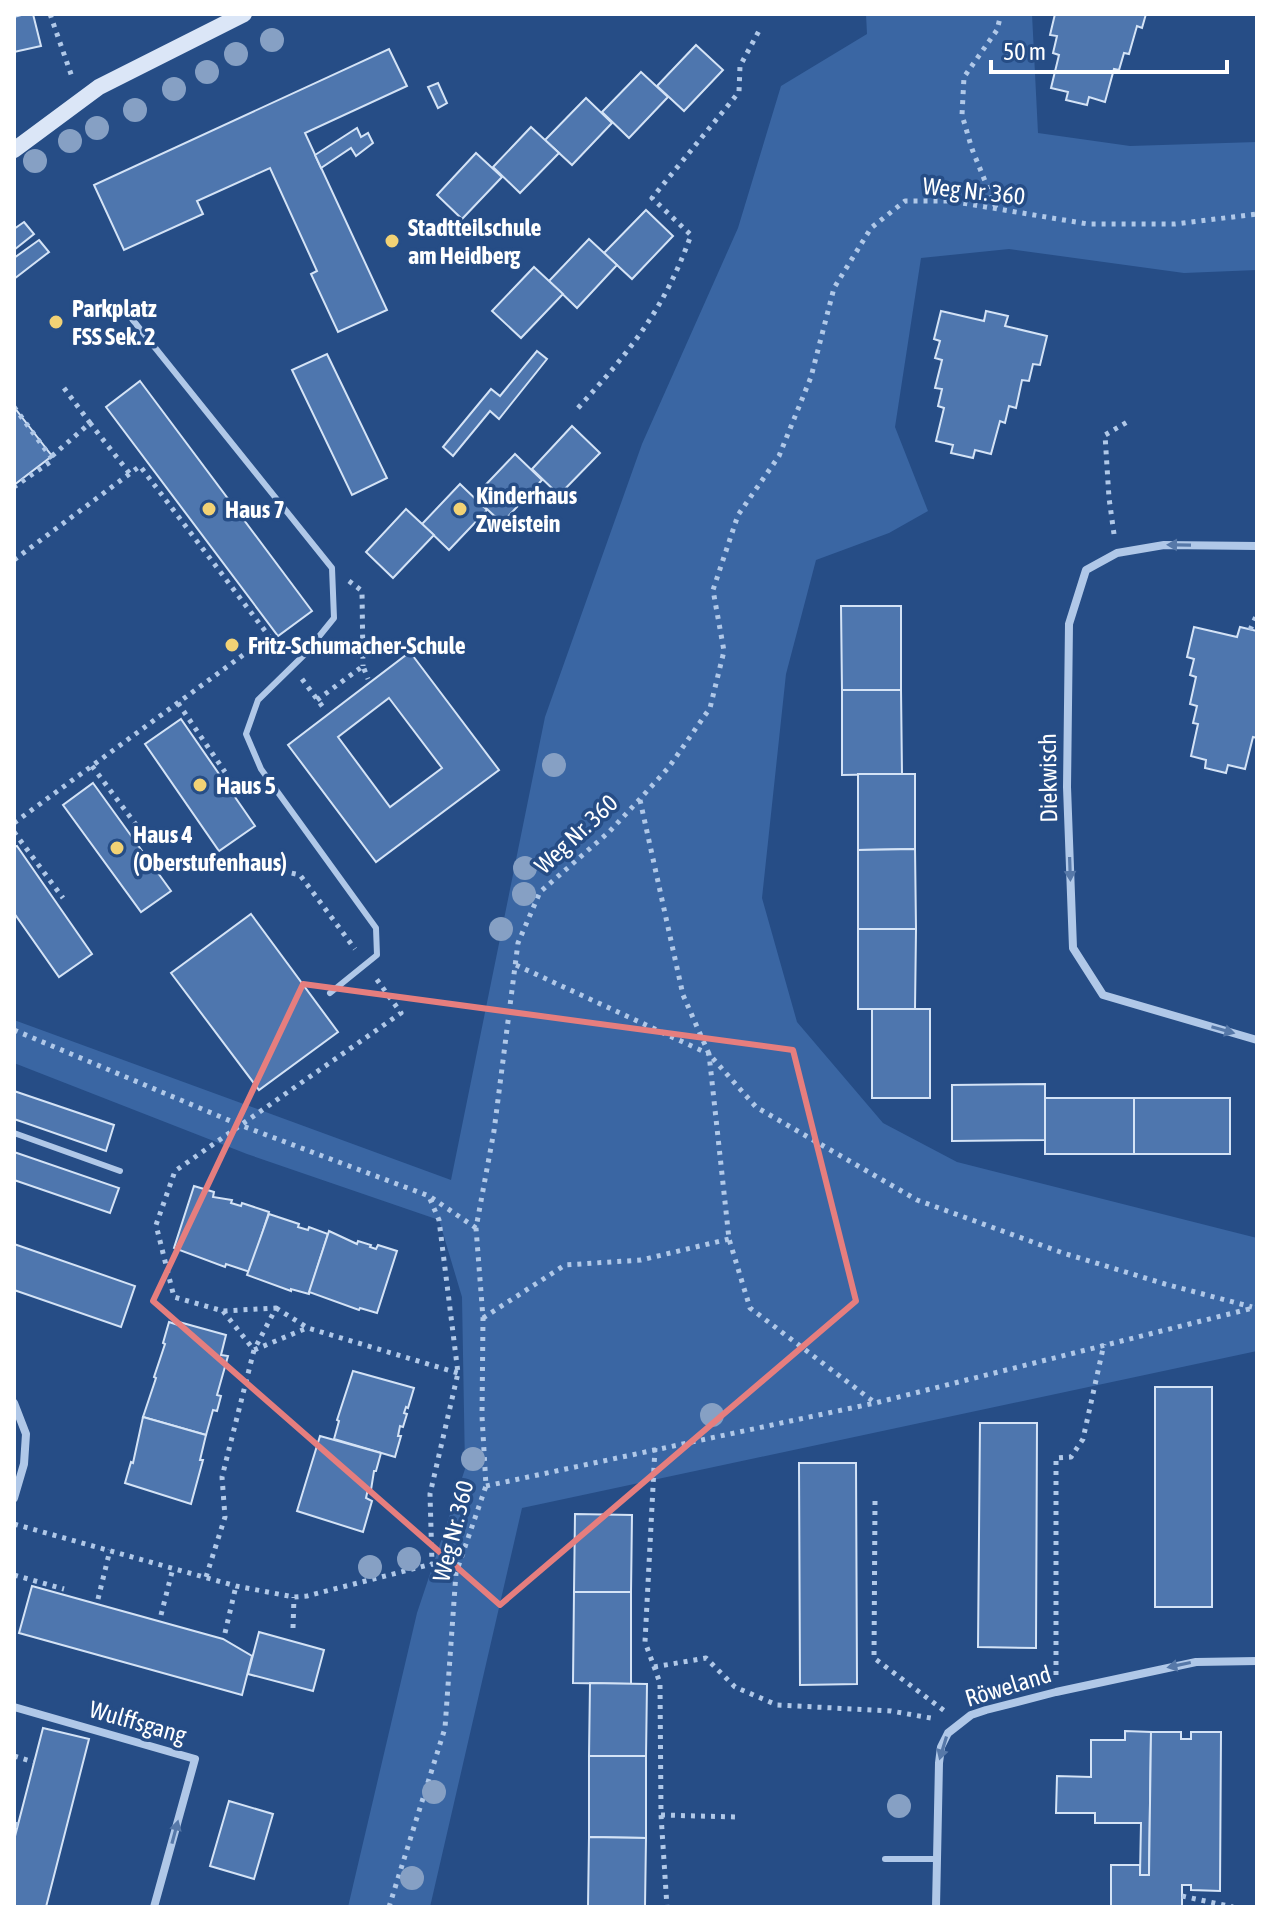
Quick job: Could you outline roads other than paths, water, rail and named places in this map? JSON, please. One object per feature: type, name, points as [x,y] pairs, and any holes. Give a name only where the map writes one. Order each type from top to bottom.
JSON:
[{"type":"street","points":[[14,150],[99,87],[244,14]]},
{"type":"street","name":"Diekwisch","points":[[1257,546],[1164,545],[1117,553],[1086,570],[1069,624],[1067,787],[1073,948],[1103,995],[1257,1040]]},
{"type":"street","points":[[14,1403],[26,1434],[24,1464],[14,1498]]},
{"type":"street","name":"Röweland","points":[[936,1907],[935,1859],[941,1747],[948,1733],[960,1722],[986,1710],[1056,1692],[1196,1662],[1257,1661]]},
{"type":"street","name":"Wulffsgang","points":[[14,1707],[195,1759],[154,1907]]},
{"type":"lane","points":[[132,319],[332,568],[334,618],[292,667],[258,700],[246,734],[261,769],[376,928],[377,955],[330,993]]},
{"type":"lane","points":[[14,1133],[120,1171]]},
{"type":"lane","points":[[885,1859],[935,1859]]},
{"type":"place","name":"Stadtteilschule am Heidberg","points":[[392,241]]},
{"type":"place","name":"Parkplatz FSS Sek. 2","points":[[56,322]]},
{"type":"place","name":"Haus 7","points":[[209,509]]},
{"type":"place","name":"Kinderhaus Zweistein","points":[[460,509]]},
{"type":"place","name":"Fritz-Schumacher-Schule","points":[[232,645]]},
{"type":"place","name":"Haus 5","points":[[200,785]]},
{"type":"place","name":"Haus 4 (Oberstufenhaus)","points":[[117,848]]}]
